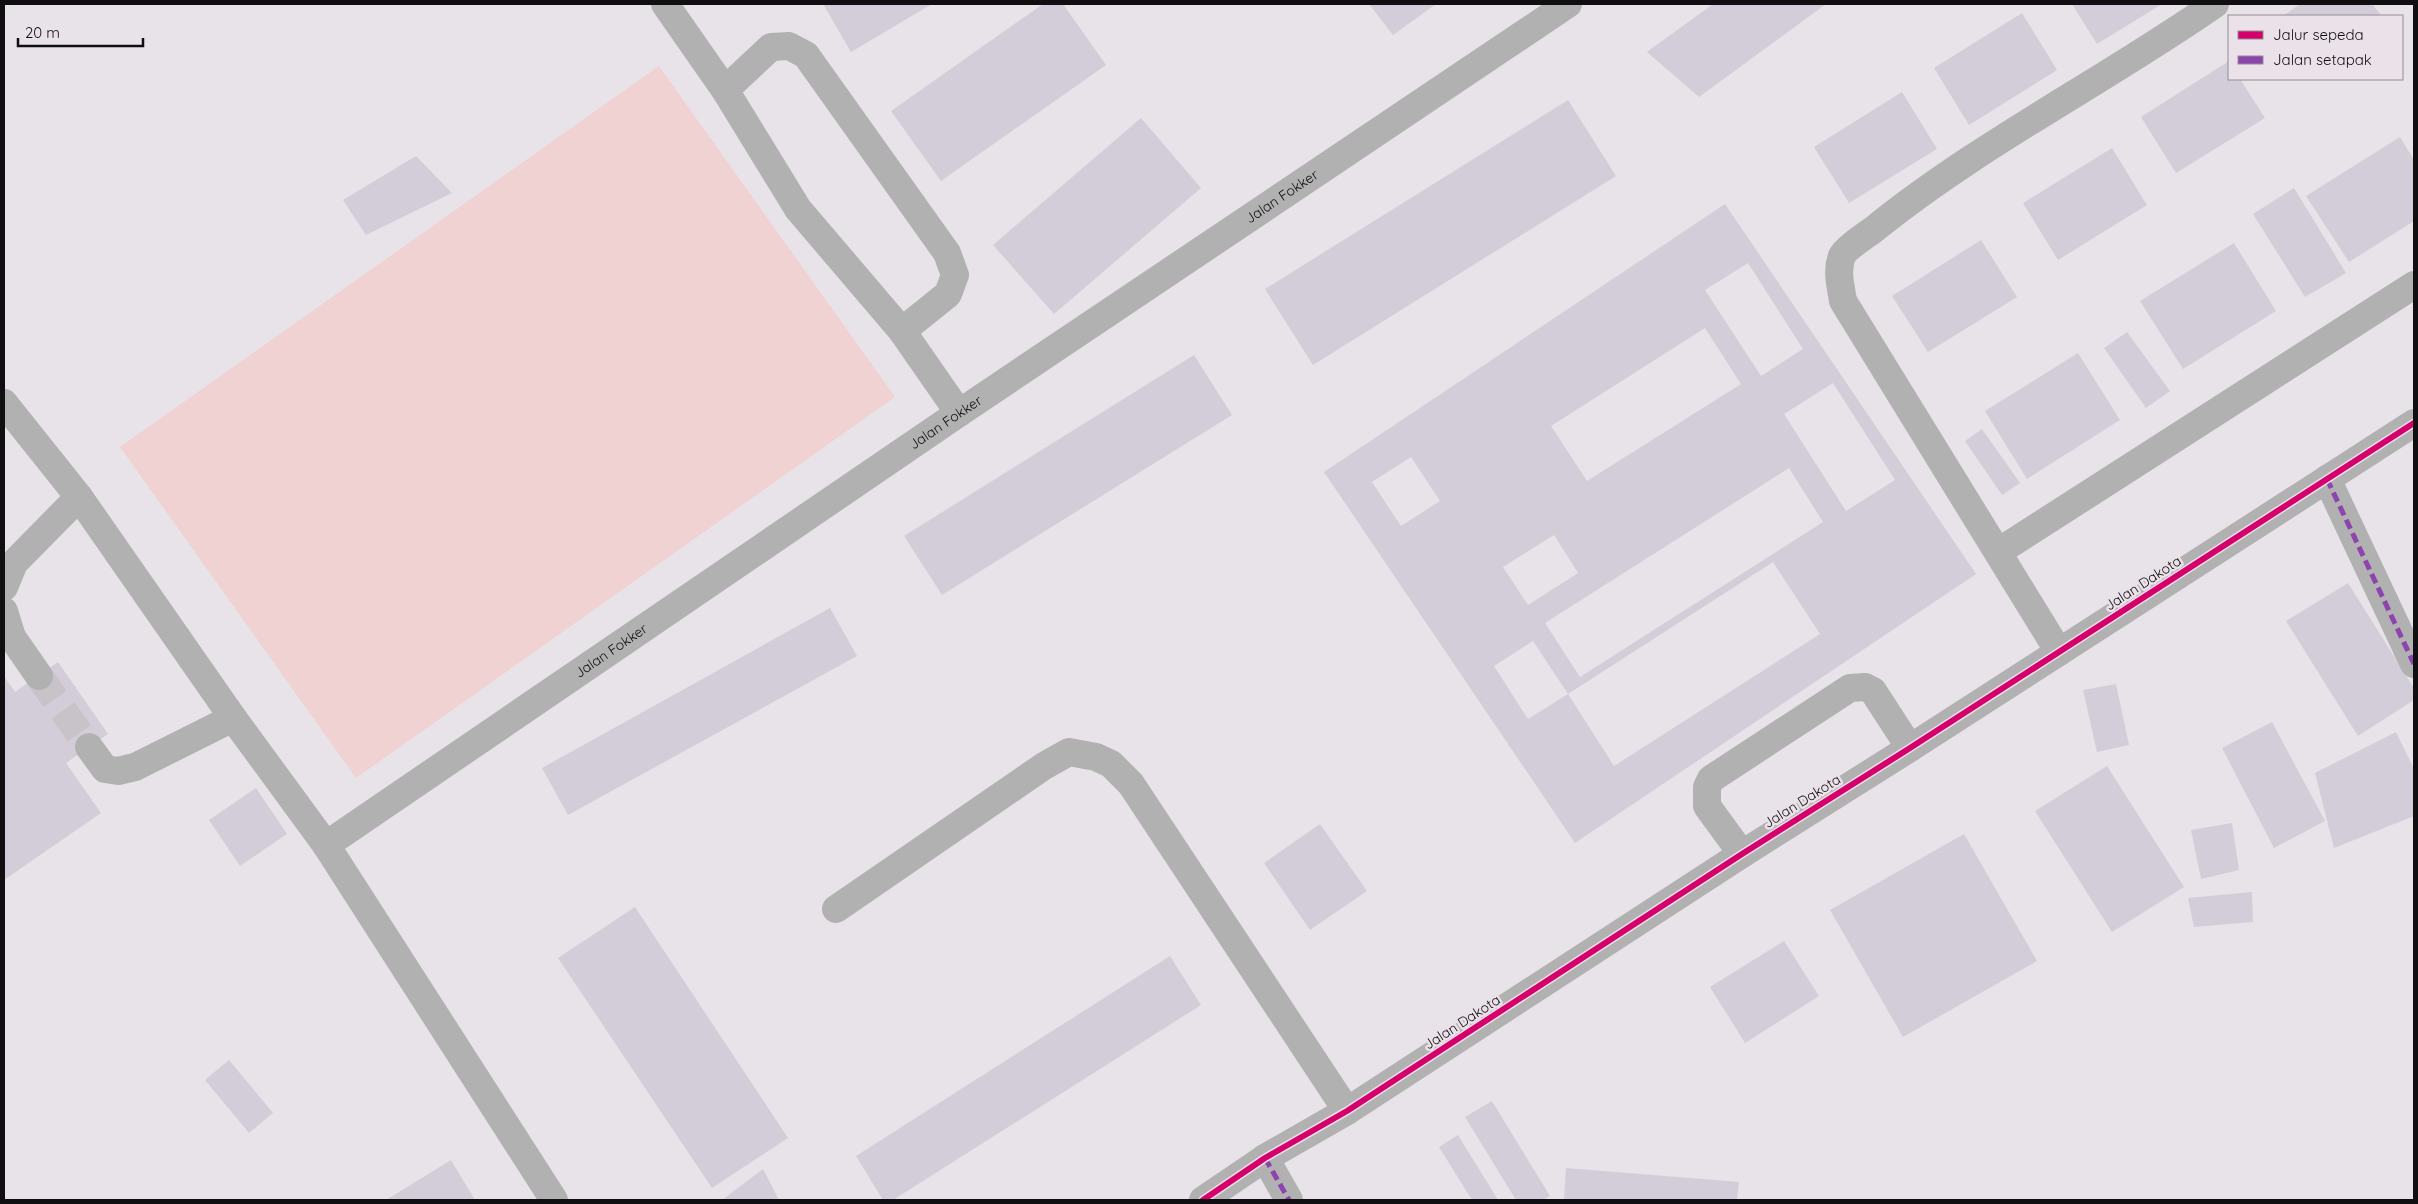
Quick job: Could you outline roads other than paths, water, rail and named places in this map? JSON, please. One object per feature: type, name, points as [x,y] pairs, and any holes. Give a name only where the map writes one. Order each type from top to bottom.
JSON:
[{"type":"street","points":[[665,4],[725,90],[798,209],[902,331],[959,413]]},
{"type":"street","name":"Jalan Fokker","points":[[326,845],[959,413],[1568,4]]},
{"type":"street","points":[[2059,652],[1843,301],[1838,272],[1842,255],[1888,218],[1994,144],[2158,44],[2215,4]]},
{"type":"street","points":[[725,90],[771,47],[789,46],[806,55],[947,253],[955,275],[948,294],[902,331]]},
{"type":"street","points":[[1998,552],[2414,285]]},
{"type":"street","points":[[4,403],[79,497],[234,718],[326,845],[554,1200]]},
{"type":"street","name":"Jalan Dakota","points":[[1203,1200],[1265,1158],[1347,1112],[1742,854],[2414,423]]},
{"type":"street","points":[[2327,480],[2414,664]]},
{"type":"street","points":[[4,587],[14,563],[79,497]]},
{"type":"street","points":[[4,610],[12,637],[39,676]]},
{"type":"street","points":[[1742,854],[1707,806],[1707,787],[1711,779],[1850,688],[1865,687],[1873,691],[1910,748]]},
{"type":"street","points":[[89,747],[105,769],[118,771],[135,767],[234,718]]},
{"type":"street","points":[[836,909],[1044,766],[1068,752],[1096,757],[1111,764],[1131,784],[1347,1112]]},
{"type":"street","points":[[1265,1158],[1289,1200]]},
{"type":"tunnel","points":[[39,676],[89,747]]}]
